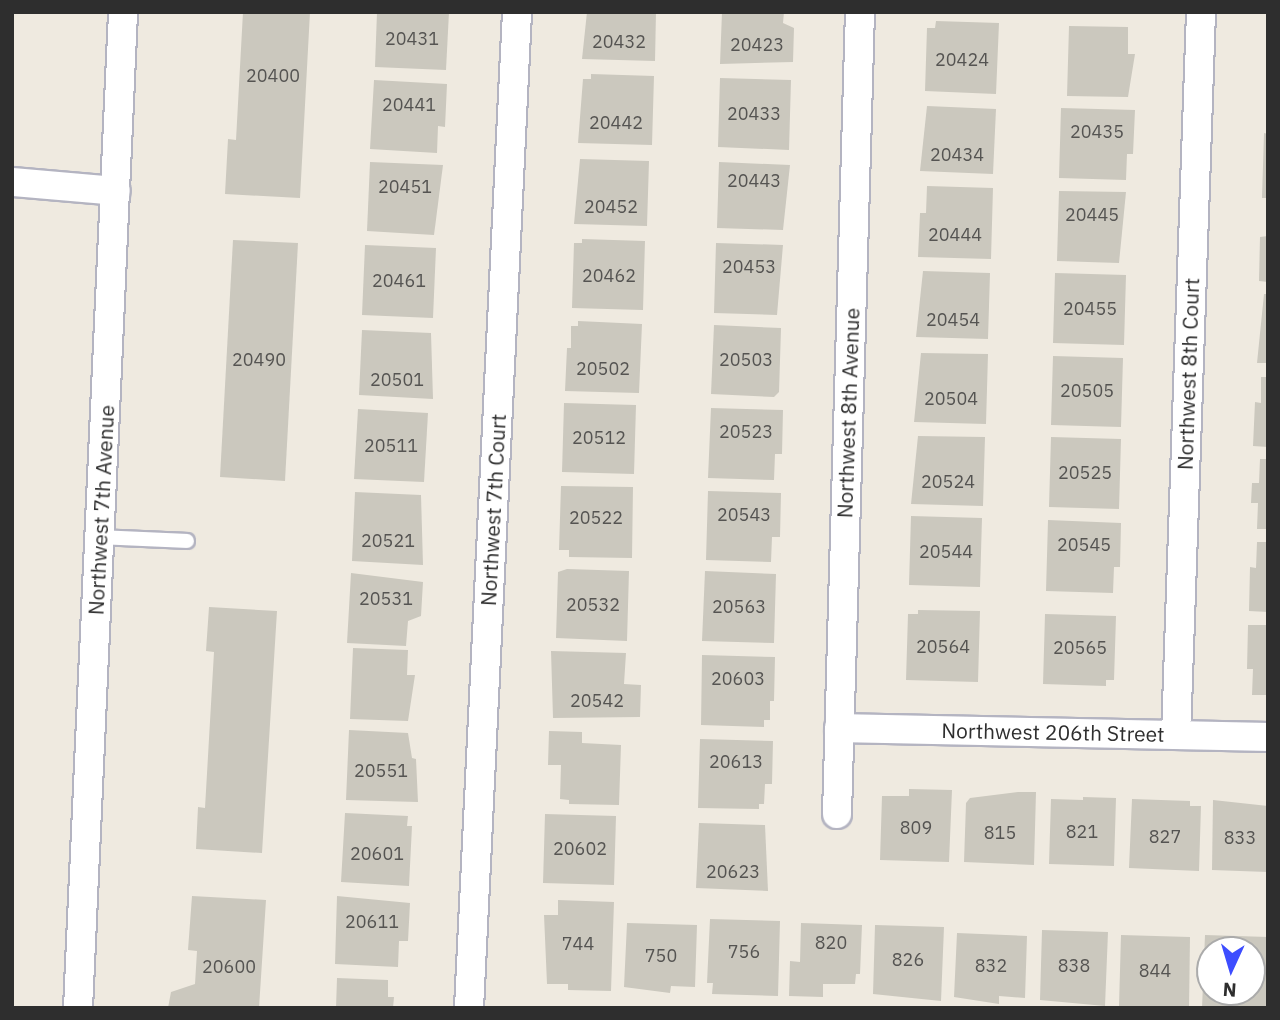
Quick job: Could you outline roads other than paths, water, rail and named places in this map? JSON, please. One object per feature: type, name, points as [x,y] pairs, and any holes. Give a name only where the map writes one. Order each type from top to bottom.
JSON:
[{"type":"street","name":"Northwest 7th Avenue","points":[[78,1008],[124,12]]},
{"type":"street","name":"Northwest 7th Court","points":[[469,1008],[517,12]]},
{"type":"street","name":"Northwest 8th Avenue","points":[[837,814],[860,12]]},
{"type":"street","name":"Northwest 8th Court","points":[[1176,735],[1201,12]]},
{"type":"street","points":[[12,182],[116,191]]},
{"type":"street","name":"Northwest 206th Street","points":[[839,728],[1268,737]]},
{"type":"lane","points":[[99,537],[187,541]]}]
